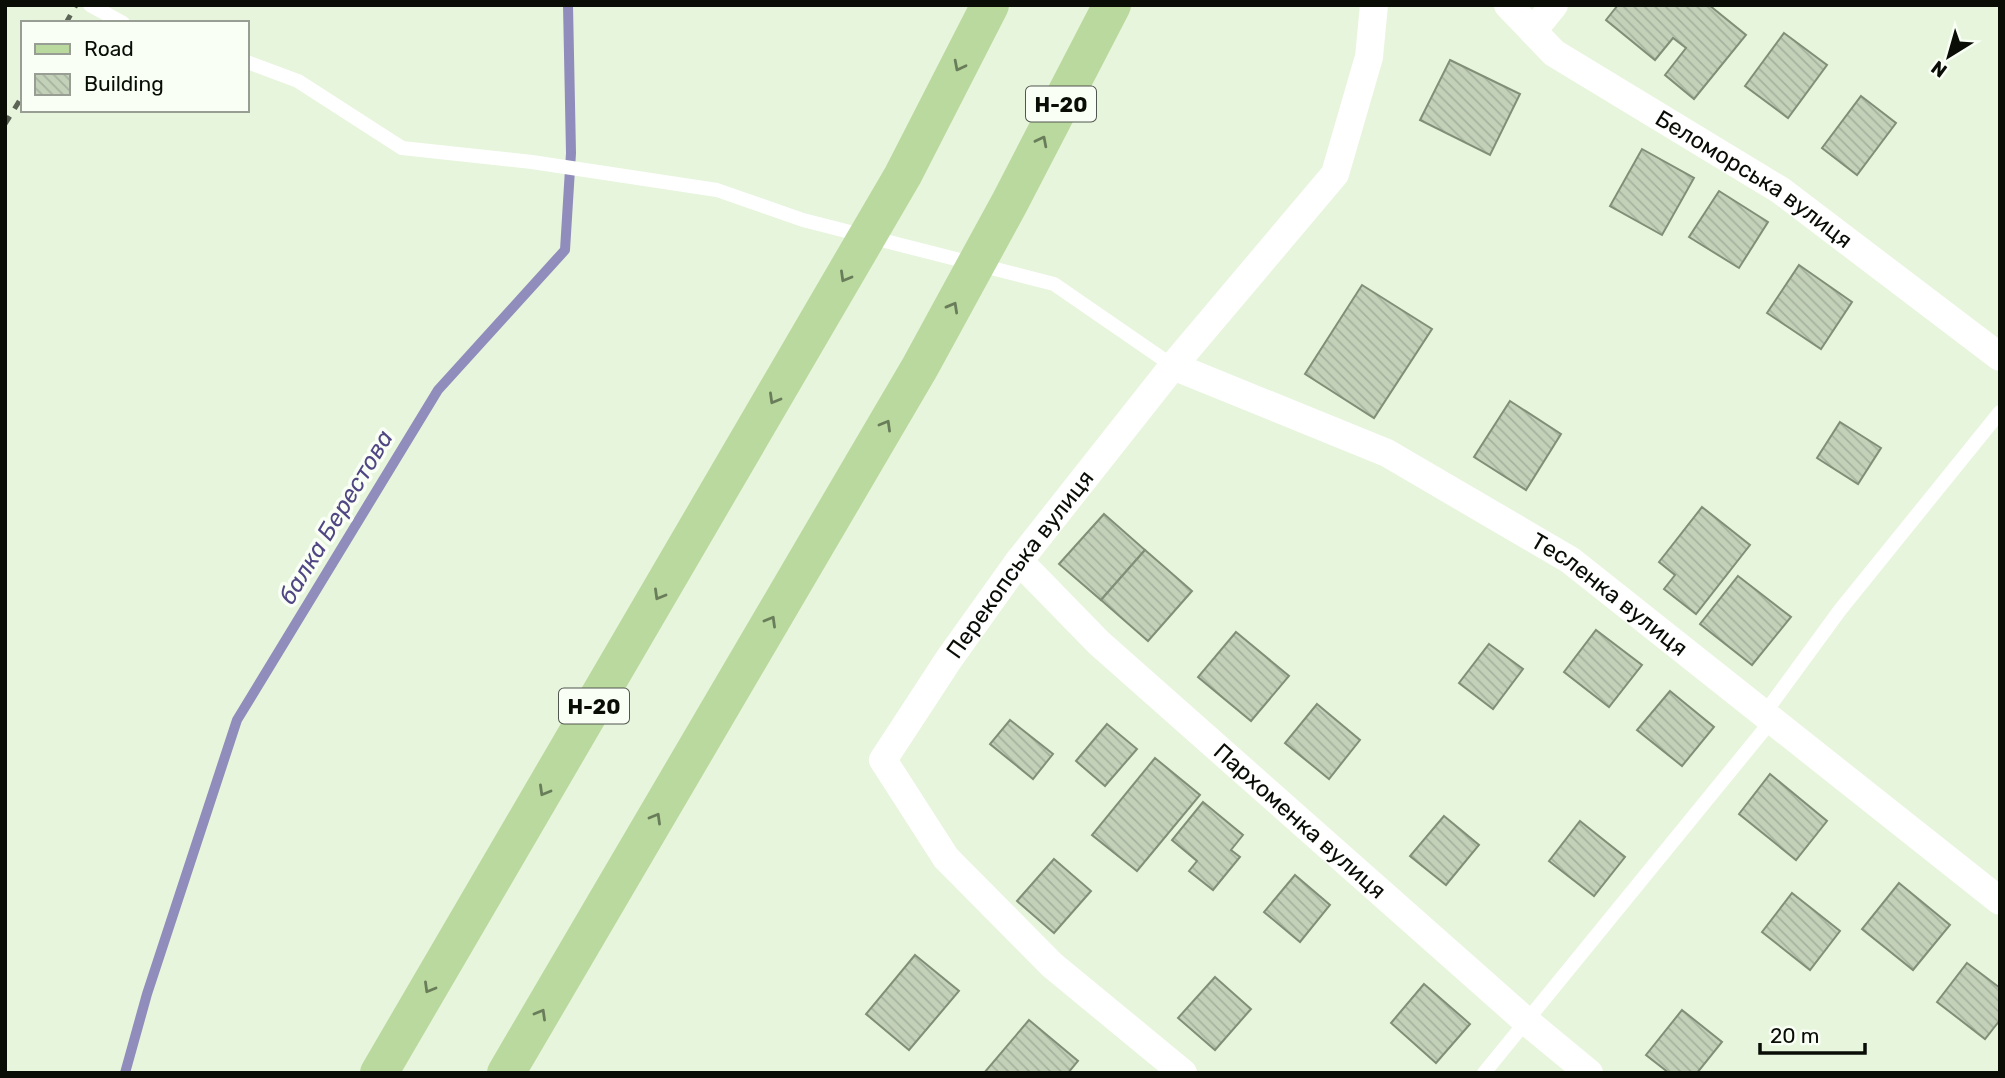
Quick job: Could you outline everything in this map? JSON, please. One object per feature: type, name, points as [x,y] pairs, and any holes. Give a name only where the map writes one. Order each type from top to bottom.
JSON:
[{"type":"main road","name":"Н-20","points":[[379,1073],[903,175],[990,5]]},
{"type":"main road","name":"Н-20","points":[[506,1073],[920,367],[1010,202],[1112,5]]},
{"type":"street","name":"Перекопська вулиця","points":[[1182,1073],[1052,965],[946,858],[883,760],[1018,561],[1173,366],[1335,174],[1369,57],[1374,5]]},
{"type":"street","name":"Беломорська вулиця","points":[[1508,5],[1554,53],[1780,190],[2000,357]]},
{"type":"street","points":[[1533,31],[1554,5]]},
{"type":"street","name":"Тесленка вулиця","points":[[1173,366],[1387,453],[1570,560],[2000,901]]},
{"type":"street","name":"Пархоменка вулиця","points":[[1018,561],[1100,643],[1526,1021],[1589,1073]]},
{"type":"lane","points":[[90,5],[119,21]]},
{"type":"lane","points":[[248,62],[298,81],[402,148],[532,162],[717,190],[803,220],[1054,284],[1173,366]]},
{"type":"lane","points":[[1484,1073],[1768,717],[1840,610],[2000,412]]},
{"type":"building","points":[[1618,5],[1709,5],[1746,35],[1694,99],[1665,75],[1686,48],[1673,38],[1655,60],[1606,20]]},
{"type":"building","points":[[1784,33],[1827,65],[1788,118],[1745,86]]},
{"type":"building","points":[[1450,60],[1520,94],[1490,155],[1420,120]]},
{"type":"building","points":[[1861,96],[1896,123],[1857,175],[1822,148]]},
{"type":"building","points":[[1642,149],[1694,178],[1662,235],[1610,206]]},
{"type":"building","points":[[1719,191],[1768,222],[1739,268],[1689,237]]},
{"type":"building","points":[[1799,265],[1852,302],[1821,349],[1767,313]]},
{"type":"building","points":[[1362,285],[1432,329],[1374,418],[1305,374]]},
{"type":"building","points":[[1510,401],[1561,434],[1526,490],[1474,457]]},
{"type":"building","points":[[1840,422],[1881,448],[1858,484],[1817,458]]},
{"type":"building","points":[[1702,507],[1750,545],[1696,614],[1664,589],[1675,575],[1659,562]]},
{"type":"building","points":[[1104,514],[1145,550],[1101,600],[1059,564]]},
{"type":"building","points":[[1145,550],[1192,591],[1148,641],[1101,600]]},
{"type":"building","points":[[1738,576],[1791,617],[1752,665],[1700,624]]},
{"type":"building","points":[[1596,630],[1642,665],[1609,707],[1564,672]]},
{"type":"building","points":[[1236,632],[1289,676],[1251,721],[1198,677]]},
{"type":"building","points":[[1489,644],[1523,669],[1493,709],[1459,683]]},
{"type":"building","points":[[1670,691],[1714,727],[1682,766],[1637,730]]},
{"type":"building","points":[[1317,704],[1360,740],[1329,779],[1285,743]]},
{"type":"building","points":[[1010,720],[1053,754],[1033,779],[990,744]]},
{"type":"building","points":[[1107,724],[1137,749],[1105,786],[1076,761]]},
{"type":"building","points":[[1155,758],[1200,795],[1137,871],[1092,835]]},
{"type":"building","points":[[1770,774],[1827,821],[1796,860],[1739,814]]},
{"type":"building","points":[[1203,802],[1243,835],[1231,850],[1240,857],[1213,890],[1189,871],[1197,861],[1172,840]]},
{"type":"building","points":[[1444,816],[1479,845],[1446,885],[1410,856]]},
{"type":"building","points":[[1580,821],[1625,857],[1594,896],[1549,861]]},
{"type":"building","points":[[1054,859],[1091,891],[1054,933],[1017,901]]},
{"type":"building","points":[[1295,875],[1330,905],[1300,942],[1264,912]]},
{"type":"building","points":[[1899,883],[1950,925],[1913,970],[1862,929]]},
{"type":"building","points":[[1792,893],[1840,931],[1810,970],[1762,932]]},
{"type":"building","points":[[915,955],[959,991],[909,1050],[866,1014]]},
{"type":"building","points":[[1967,963],[2000,988],[2000,1020],[1985,1039],[1937,1002]]},
{"type":"building","points":[[1215,977],[1251,1009],[1215,1050],[1178,1018]]},
{"type":"building","points":[[1424,984],[1470,1024],[1436,1063],[1391,1023]]},
{"type":"building","points":[[1682,1010],[1722,1042],[1697,1073],[1669,1073],[1646,1055]]},
{"type":"building","points":[[1029,1020],[1078,1061],[1068,1073],[984,1073]]},
{"type":"waterway","name":"балка Берестова","points":[[125,1073],[147,994],[237,720],[438,390],[565,250],[571,153],[568,5]]},
{"type":"railway","points":[[67,21],[76,5]]},
{"type":"railway","points":[[5,124],[21,98]]}]
